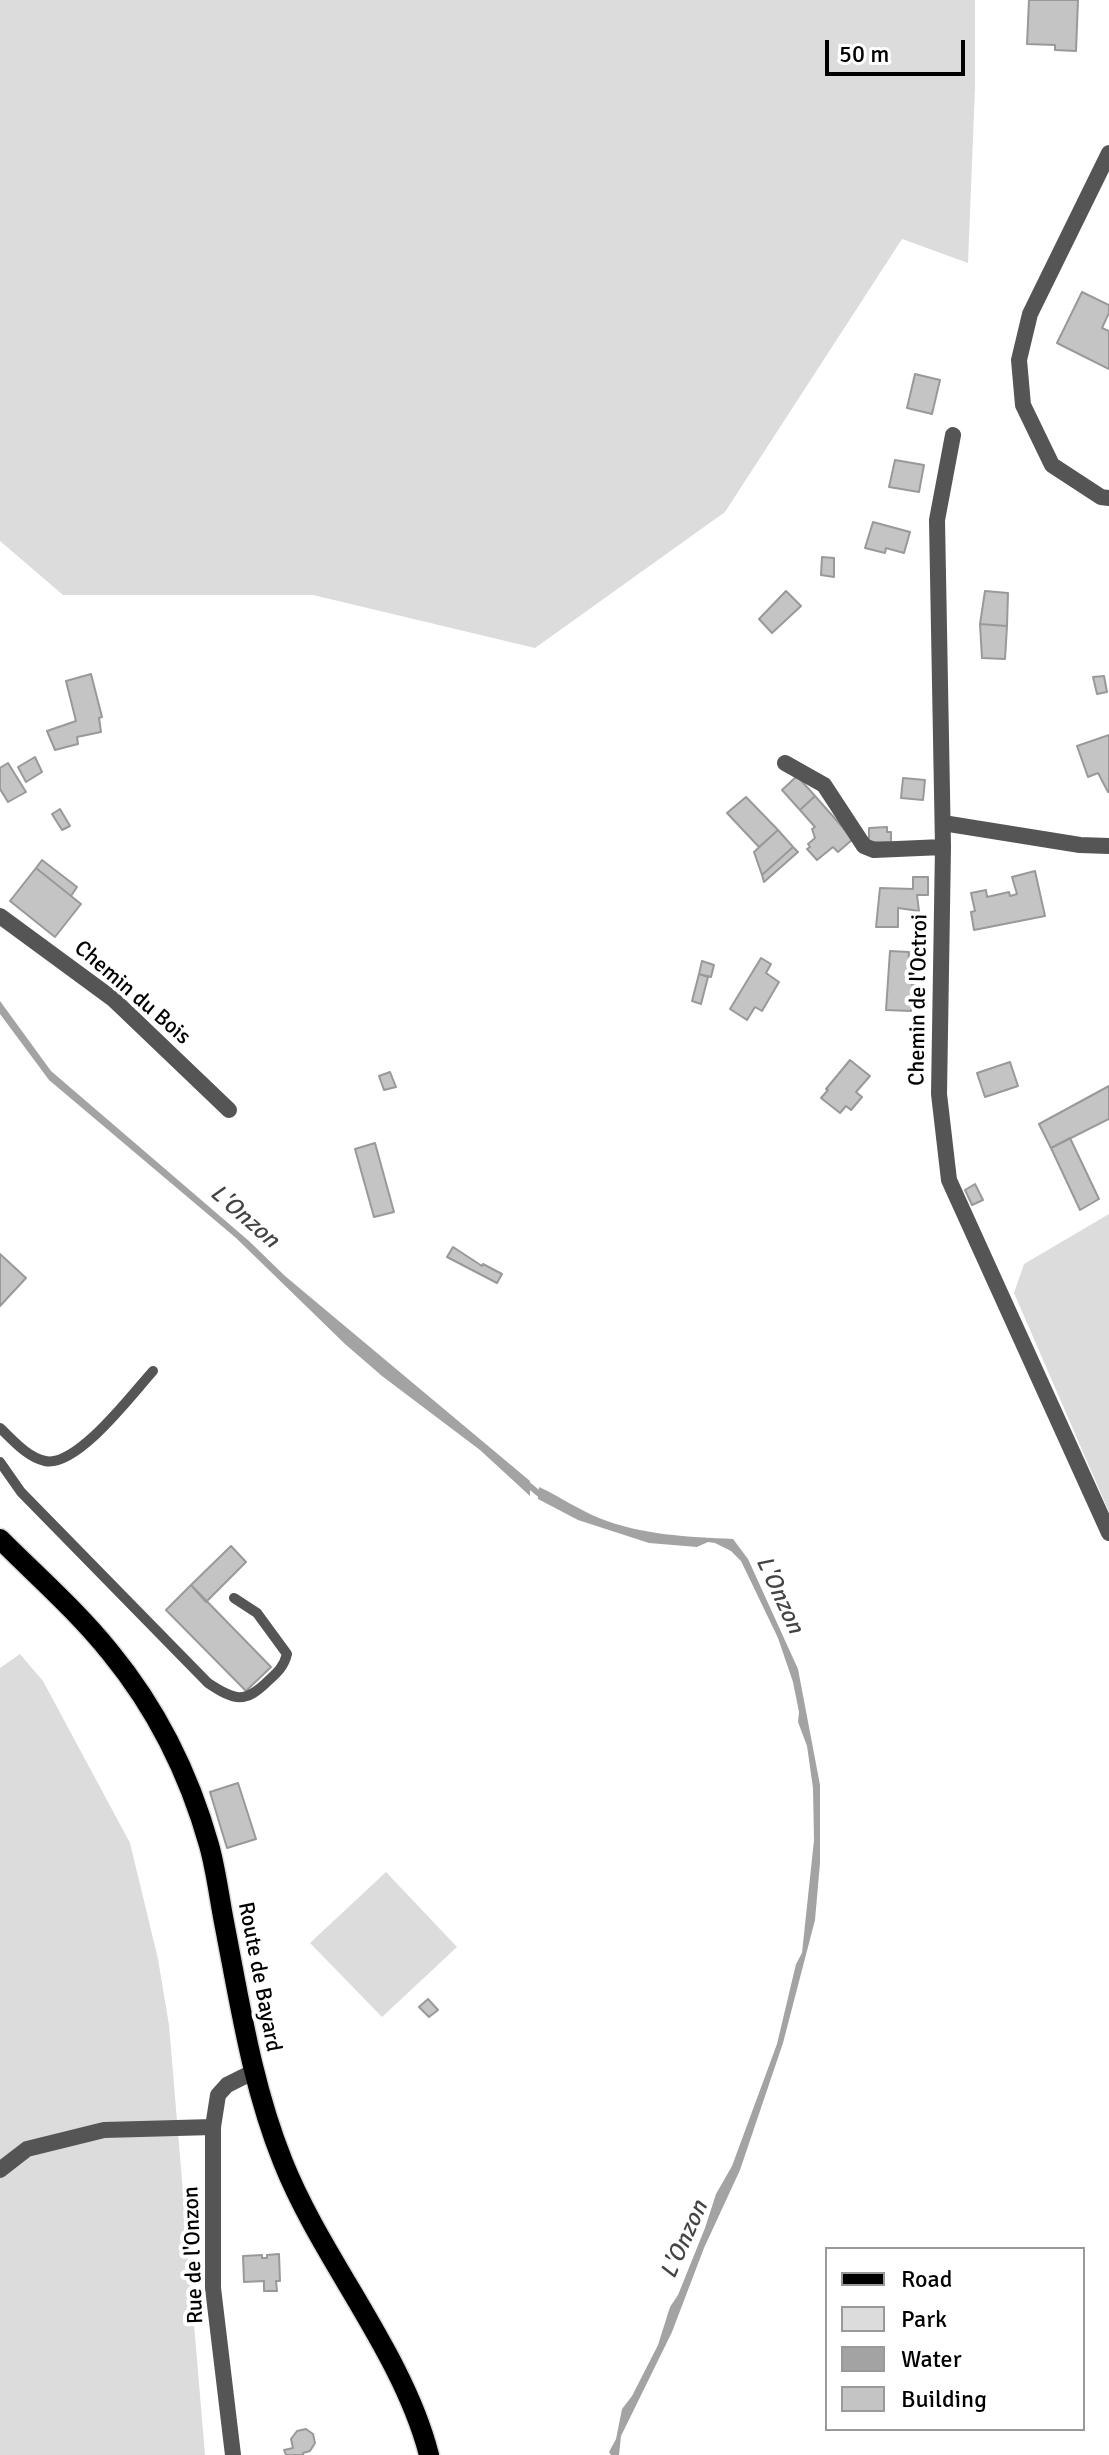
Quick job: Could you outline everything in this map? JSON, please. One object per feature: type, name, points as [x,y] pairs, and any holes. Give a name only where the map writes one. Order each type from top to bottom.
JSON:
[{"type":"main road","name":"Route de Bayard","points":[[0,1539],[110,1652],[145,1701],[179,1762],[209,1846],[253,2072],[266,2119],[288,2174],[396,2373],[429,2455]]},
{"type":"street","points":[[1109,153],[1030,314],[1019,360],[1023,405],[1052,465],[1101,497],[1109,498]]},
{"type":"street","name":"Chemin de l'Octroi","points":[[953,435],[937,520],[943,823],[939,1094],[949,1180],[1109,1533]]},
{"type":"street","points":[[785,763],[824,785],[864,846],[874,850],[943,847]]},
{"type":"street","points":[[943,823],[1080,845],[1109,846]]},
{"type":"street","name":"Chemin du Bois","points":[[0,916],[113,999],[229,1110]]},
{"type":"street","name":"Rue de l'Onzon","points":[[233,2455],[213,2288],[213,2127],[218,2095],[227,2085],[253,2072]]},
{"type":"street","points":[[0,2170],[27,2149],[104,2130],[213,2127]]},
{"type":"lane","points":[[0,1428],[30,1455],[48,1462],[69,1456],[89,1441],[153,1371]]},
{"type":"lane","points":[[0,1462],[21,1492],[208,1683],[226,1695],[239,1699],[251,1697],[261,1688],[285,1665],[287,1654],[257,1613],[234,1598]]},
{"type":"green space","points":[[0,0],[975,0],[968,263],[902,239],[725,512],[535,648],[313,595],[63,595],[0,541]]},
{"type":"green space","points":[[1109,1214],[1109,1512],[1014,1293],[1024,1264]]},
{"type":"green space","points":[[20,1654],[43,1681],[130,1843],[158,1959],[169,2025],[205,2455],[0,2455],[0,1668]]},
{"type":"green space","points":[[386,1872],[457,1947],[382,2017],[310,1943]]},
{"type":"water","points":[[0,1001],[51,1071],[249,1241],[285,1276],[530,1481],[530,1496],[480,1450],[345,1344],[236,1238],[49,1080],[0,1014]]},
{"type":"water","points":[[539,1487],[615,1524],[648,1532],[733,1539],[748,1559],[798,1669],[820,1785],[820,1863],[815,1920],[783,2043],[740,2170],[704,2248],[672,2332],[621,2436],[619,2455],[609,2452],[616,2439],[622,2409],[658,2345],[670,2307],[678,2295],[716,2194],[732,2166],[777,2044],[796,1964],[802,1953],[814,1840],[813,1788],[807,1746],[798,1722],[793,1682],[778,1638],[741,1561],[731,1551],[715,1543],[708,1542],[697,1547],[649,1543],[578,1520],[538,1499]]},
{"type":"building","points":[[1029,0],[1078,0],[1076,51],[1055,50],[1055,45],[1027,44]]},
{"type":"building","points":[[1082,292],[1109,305],[1102,328],[1109,331],[1109,369],[1057,343]]},
{"type":"building","points":[[915,374],[940,380],[932,414],[907,408]]},
{"type":"building","points":[[895,460],[924,465],[919,492],[889,487]]},
{"type":"building","points":[[873,522],[910,532],[904,553],[886,548],[885,553],[865,548]]},
{"type":"building","points":[[822,557],[834,558],[834,577],[821,575]]},
{"type":"building","points":[[786,591],[801,606],[772,633],[759,619]]},
{"type":"building","points":[[985,591],[1008,593],[1007,626],[980,624]]},
{"type":"building","points":[[980,624],[1007,626],[1005,659],[982,658]]},
{"type":"building","points":[[91,674],[102,717],[99,718],[101,732],[77,737],[78,744],[55,750],[47,731],[76,721],[66,681]]},
{"type":"building","points":[[1104,676],[1107,692],[1097,694],[1093,677]]},
{"type":"building","points":[[1109,735],[1108,792],[1098,773],[1088,777],[1077,746]]},
{"type":"building","points":[[35,757],[42,772],[26,782],[18,767]]},
{"type":"building","points":[[8,763],[26,792],[8,802],[0,789],[0,768]]},
{"type":"building","points":[[797,776],[815,796],[800,810],[782,790]]},
{"type":"building","points":[[903,778],[925,780],[923,800],[901,798]]},
{"type":"building","points":[[815,796],[853,839],[838,852],[833,847],[817,860],[807,849],[815,838],[812,829],[815,827],[800,810]]},
{"type":"building","points":[[746,797],[778,830],[759,847],[727,813]]},
{"type":"building","points":[[60,809],[70,826],[62,830],[52,814]]},
{"type":"building","points":[[887,827],[887,832],[891,832],[891,842],[869,842],[869,828]]},
{"type":"building","points":[[778,830],[793,847],[762,875],[754,852]]},
{"type":"building","points":[[793,847],[798,852],[764,882],[762,875]]},
{"type":"building","points":[[42,860],[77,887],[71,896],[36,868]]},
{"type":"building","points":[[36,868],[81,904],[55,937],[10,901]]},
{"type":"building","points":[[1035,871],[1045,916],[974,930],[971,912],[975,911],[971,893],[986,890],[987,897],[1009,892],[1010,896],[1017,894],[1012,877]]},
{"type":"building","points":[[913,877],[928,877],[928,895],[917,895],[919,911],[898,908],[898,927],[876,927],[880,888],[913,889]]},
{"type":"building","points":[[890,951],[909,952],[908,969],[913,969],[912,985],[916,985],[911,1011],[886,1010]]},
{"type":"building","points":[[761,958],[771,964],[766,973],[779,982],[762,1011],[755,1007],[747,1020],[730,1009]]},
{"type":"building","points":[[702,961],[714,965],[711,977],[699,974]]},
{"type":"building","points":[[699,974],[708,977],[701,1004],[692,1001]]},
{"type":"building","points":[[850,1060],[870,1076],[856,1092],[862,1097],[851,1110],[846,1106],[840,1113],[821,1098]]},
{"type":"building","points":[[1010,1062],[1018,1086],[985,1097],[977,1073]]},
{"type":"building","points":[[390,1072],[396,1087],[384,1090],[379,1076]]},
{"type":"building","points":[[1109,1086],[1109,1119],[1051,1148],[1039,1124]]},
{"type":"building","points":[[1070,1138],[1099,1199],[1080,1210],[1051,1148]]},
{"type":"building","points":[[375,1143],[394,1212],[374,1217],[355,1149]]},
{"type":"building","points":[[975,1184],[983,1200],[972,1205],[965,1190]]},
{"type":"building","points":[[453,1247],[482,1266],[502,1274],[497,1283],[447,1257]]},
{"type":"building","points":[[0,1254],[26,1278],[0,1306]]},
{"type":"building","points":[[231,1546],[246,1562],[206,1602],[191,1585]]},
{"type":"building","points":[[191,1585],[271,1667],[246,1691],[166,1610]]},
{"type":"building","points":[[238,1783],[256,1839],[227,1848],[210,1792]]},
{"type":"building","points":[[428,1999],[438,2010],[429,2017],[419,2007]]},
{"type":"building","points":[[279,2254],[280,2281],[276,2281],[277,2291],[264,2291],[264,2281],[244,2282],[243,2256],[262,2255],[262,2258],[267,2258],[267,2255]]},
{"type":"building","points":[[306,2429],[313,2434],[315,2443],[310,2451],[303,2455],[286,2455],[284,2450],[293,2448],[291,2439],[297,2431]]},
{"type":"waterway","name":"L'Onzon","points":[[525,1482],[544,1498]]}]
